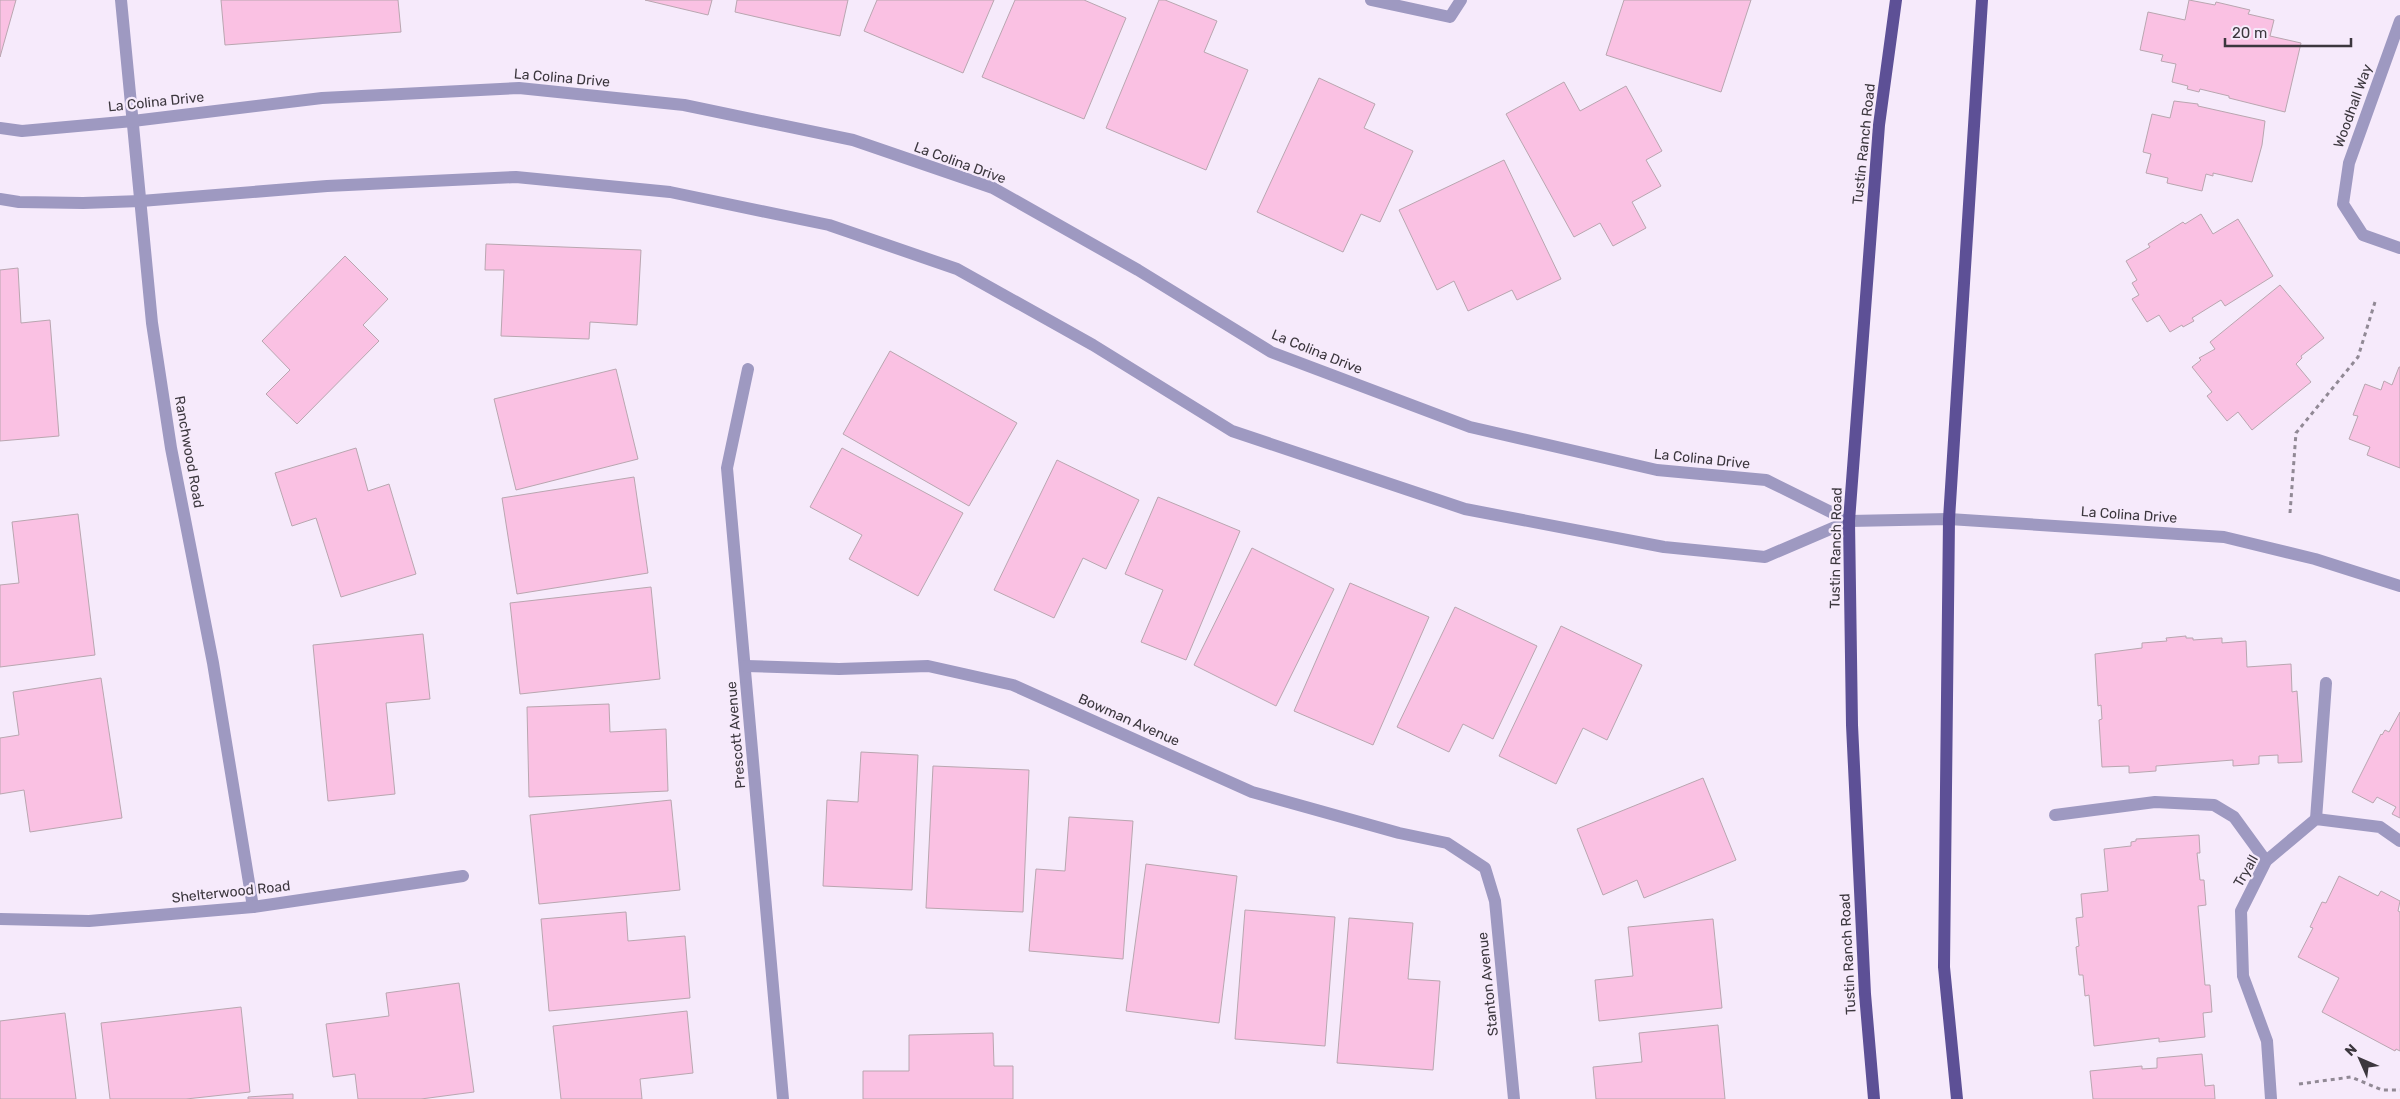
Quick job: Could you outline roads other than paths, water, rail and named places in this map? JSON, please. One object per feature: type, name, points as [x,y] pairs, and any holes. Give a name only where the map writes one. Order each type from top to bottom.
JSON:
[{"type":"main road","name":"Tustin Ranch Road","points":[[1874,1099],[1865,994],[1852,725],[1849,521],[1879,126],[1896,0]]},
{"type":"main road","points":[[1957,1099],[1944,967],[1949,519],[1982,0]]},
{"type":"street","name":"Ranchwood Road","points":[[121,0],[152,323],[170,438],[213,663],[253,906]]},
{"type":"street","points":[[1371,0],[1450,17],[1461,0]]},
{"type":"street","name":"Woodhall Way","points":[[2400,21],[2349,163],[2343,204],[2363,235],[2400,248]]},
{"type":"street","name":"La Colina Drive","points":[[0,128],[22,130],[133,121],[322,98],[519,88],[684,105],[853,140],[993,188],[1138,270],[1271,352],[1470,427],[1657,470],[1766,480],[1849,521]]},
{"type":"street","name":"La Colina Drive","points":[[0,199],[19,202],[83,203],[141,201],[327,186],[516,177],[670,192],[829,225],[957,269],[1093,345],[1232,431],[1465,509],[1664,547],[1765,557],[1849,521],[1949,519],[2224,537],[2315,559],[2400,586]]},
{"type":"street","name":"Prescott Avenue","points":[[748,369],[728,468],[783,1099]]},
{"type":"street","name":"Bowman Avenue","points":[[746,666],[839,668],[928,666],[1013,685],[1252,792],[1399,833],[1447,842],[1485,868]]},
{"type":"street","points":[[2326,683],[2316,819],[2380,827],[2400,841]]},
{"type":"street","points":[[2055,815],[2155,802],[2214,805],[2234,816],[2266,861]]},
{"type":"street","name":"Tryall","points":[[2271,1096],[2267,1041],[2243,976],[2241,912],[2266,861],[2316,819]]},
{"type":"street","name":"Stanton Avenue","points":[[1485,868],[1495,901],[1514,1099]]},
{"type":"street","name":"Shelterwood Road","points":[[0,919],[89,922],[253,906],[463,876]]}]
